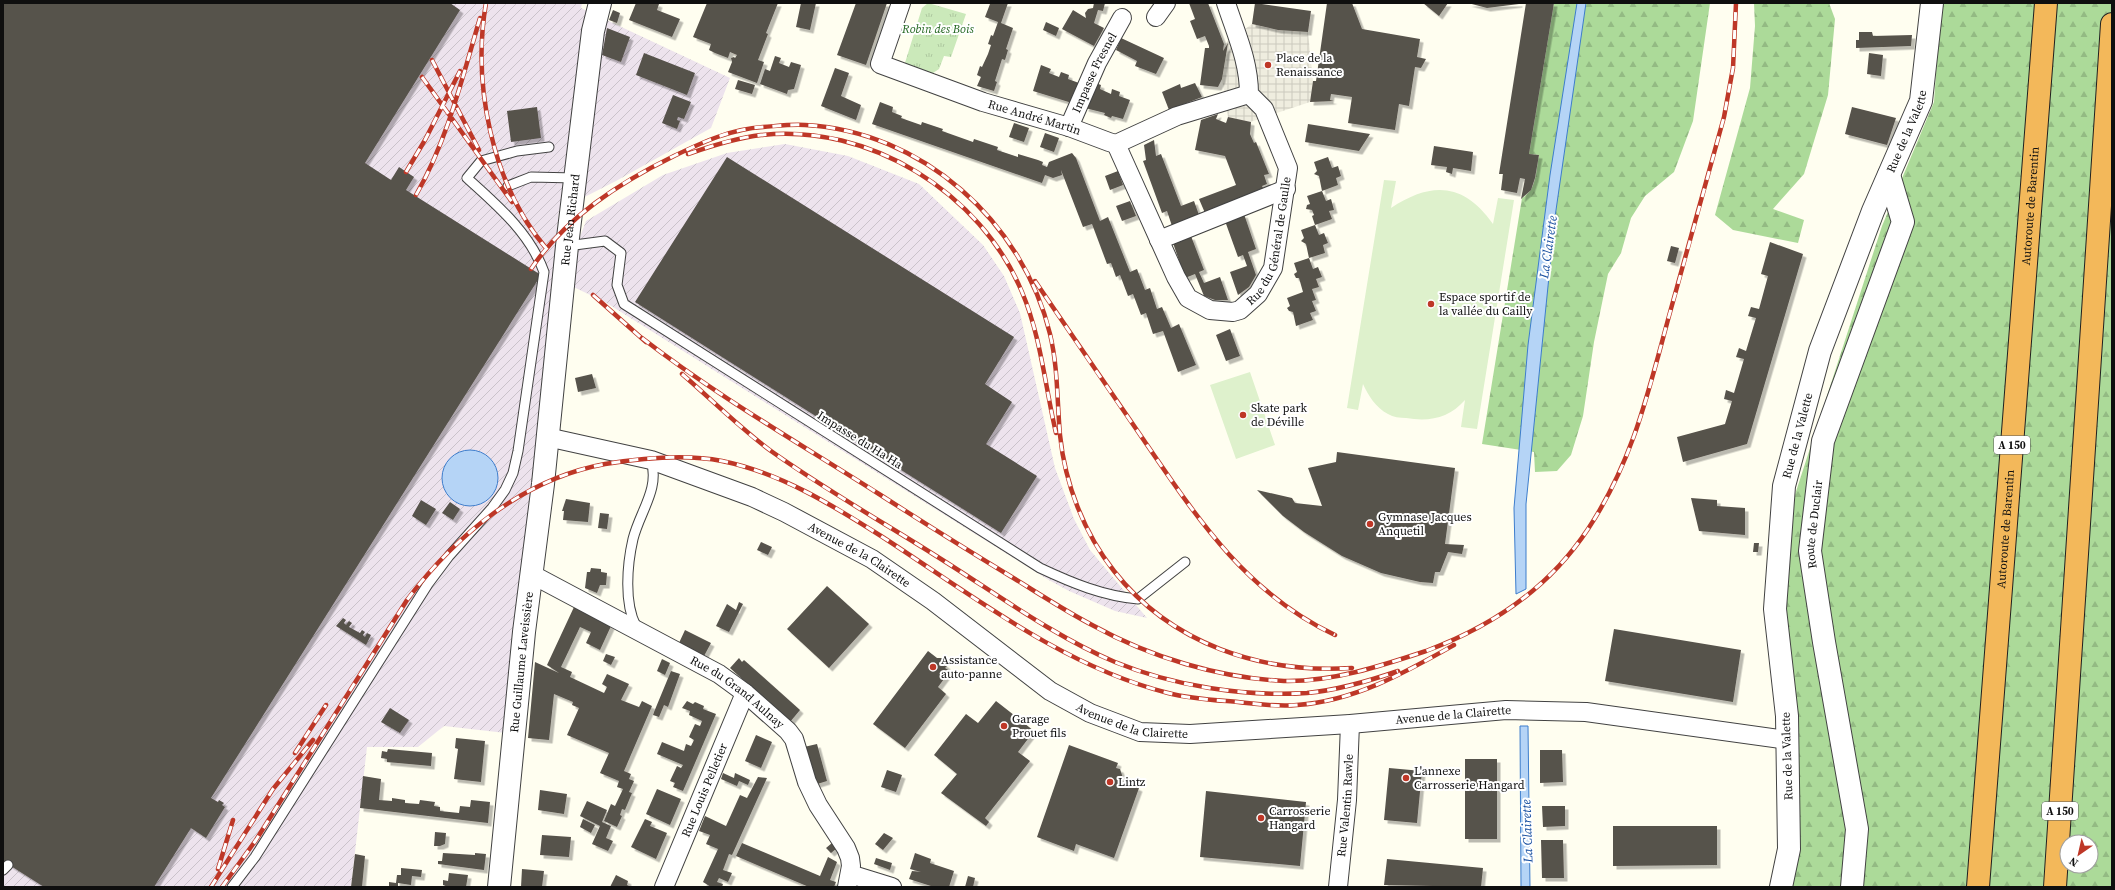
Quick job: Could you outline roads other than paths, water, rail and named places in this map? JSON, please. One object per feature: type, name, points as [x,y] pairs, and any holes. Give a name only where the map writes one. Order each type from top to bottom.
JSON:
[{"type":"highway","name":"Autoroute de Barentin","points":[[1978,887],[2046,3]]},
{"type":"highway","name":"A 150","points":[[2055,887],[2112,24]]},
{"type":"street","name":"Rue Jean Richard","points":[[547,437],[567,246],[593,31],[600,3]]},
{"type":"street","name":"Rue André Martin","points":[[901,3],[880,64],[984,102],[1069,127],[1116,144]]},
{"type":"street","points":[[1116,144],[1177,116],[1249,94],[1249,75],[1226,3]]},
{"type":"street","name":"Rue de la Valette","points":[[1781,887],[1789,849],[1787,716],[1775,609],[1784,486],[1820,351],[1889,175],[1921,101],[1932,3]]},
{"type":"street","name":"Impasse Fresnel","points":[[1069,127],[1097,63],[1122,18]]},
{"type":"street","name":"Rue du Général de Gaulle","points":[[1116,144],[1176,278],[1188,298],[1210,310],[1233,312],[1240,310],[1258,294],[1273,268],[1288,168],[1264,109],[1249,94]]},
{"type":"street","name":"Route de Duclair","points":[[1852,887],[1857,828],[1824,642],[1810,551],[1822,441],[1903,222],[1889,175]]},
{"type":"street","points":[[1159,240],[1286,189]]},
{"type":"street","name":"Avenue de la Clairette","points":[[547,437],[651,460],[752,497],[784,512],[872,560],[933,601],[1050,691],[1090,713],[1140,732],[1190,734],[1350,724],[1506,710],[1586,712],[1787,740]]},
{"type":"street","name":"Rue Guillaume Laveissière","points":[[499,887],[524,632],[533,575],[547,437]]},
{"type":"street","name":"Rue du Grand Aulnay","points":[[533,575],[719,674],[745,693],[788,731],[794,739],[806,782],[818,805],[846,848],[851,866],[848,880]]},
{"type":"street","name":"Rue Louis Pelletier","points":[[664,887],[745,693]]},
{"type":"street","name":"Rue Valentin Rawle","points":[[1338,887],[1347,800],[1350,724]]},
{"type":"street","points":[[848,880],[892,887]]},
{"type":"lane","points":[[232,887],[255,857],[428,584],[449,556],[492,508],[505,490],[513,473],[518,451],[544,272],[536,251],[527,240],[503,211],[467,178],[481,161],[517,151],[549,147]]},
{"type":"lane","points":[[508,186],[531,177],[576,178]]},
{"type":"lane","name":"Impasse du Ha Ha","points":[[567,246],[605,241],[621,254],[617,285],[624,304],[667,333],[1040,568],[1078,586],[1118,597],[1138,599],[1185,562]]},
{"type":"lane","points":[[640,633],[631,617],[627,601],[627,590],[633,539],[652,487],[655,473],[651,460]]},
{"type":"water","name":"La Clairette","points":[[1577,3],[1586,3],[1555,217],[1526,504],[1526,589],[1516,594],[1514,508],[1528,345],[1550,175]]},
{"type":"water","points":[[464,450],[476,450],[486,454],[494,462],[498,472],[498,484],[494,494],[486,502],[476,506],[464,506],[454,502],[446,494],[442,484],[442,472],[446,462],[454,454]]},
{"type":"water","name":"La Clairette","points":[[1520,726],[1528,726],[1530,887],[1521,887]]},
{"type":"railway","points":[[486,3],[482,34],[482,67],[490,132],[512,195],[527,223],[546,248]]},
{"type":"railway","points":[[642,338],[699,380],[947,537],[1074,615],[1138,647],[1186,664],[1235,676],[1284,681],[1302,681],[1338,676],[1392,662],[1426,651],[1450,641],[1496,617],[1517,603],[1555,570],[1573,550],[1604,503],[1617,478],[1638,426],[1724,117],[1733,68],[1736,3]]},
{"type":"railway","points":[[416,195],[437,153],[453,109],[480,18]]},
{"type":"railway","points":[[432,60],[479,150]]},
{"type":"railway","points":[[406,172],[425,140],[460,71]]},
{"type":"railway","points":[[422,77],[512,202]]},
{"type":"railway","points":[[531,269],[560,233],[595,203],[654,166],[706,141],[728,133],[751,128],[805,125],[848,131],[889,144],[927,164],[961,190],[991,220],[1017,255],[1037,293],[1053,346],[1060,435],[1066,472],[1071,490],[1085,524],[1094,541],[1114,571],[1137,596],[1162,618],[1190,635],[1220,649],[1252,659],[1284,666],[1318,669],[1352,668]]},
{"type":"railway","points":[[688,154],[715,145],[752,136],[802,134],[842,141],[880,153],[917,172],[950,196],[979,224],[1003,256],[1022,292],[1034,326],[1056,433]]},
{"type":"railway","points":[[1035,281],[1183,497],[1226,551],[1249,575],[1275,598],[1303,618],[1335,635]]},
{"type":"railway","points":[[593,295],[646,342]]},
{"type":"railway","points":[[682,374],[748,433],[791,465],[1045,626],[1115,662],[1161,678],[1210,688],[1283,694],[1331,690],[1354,685],[1398,671]]},
{"type":"railway","points":[[222,887],[256,840],[407,600],[426,576],[447,553],[470,532],[519,496],[546,482],[575,471],[605,464],[634,460],[679,457],[722,461],[765,473],[805,491],[844,513],[984,604],[1055,647],[1091,665],[1129,681],[1185,697],[1290,706],[1339,698],[1359,692],[1398,675],[1454,645]]},
{"type":"railway","points":[[295,753],[326,705]]},
{"type":"railway","points":[[211,887],[273,789],[313,740]]},
{"type":"railway","points":[[218,869],[233,820]]},
{"type":"place","name":"Place de la Renaissance","points":[[1268,65]]},
{"type":"place","name":"Espace sportif de la vallée du Cailly","points":[[1431,304]]},
{"type":"place","name":"Skate park de Déville","points":[[1243,415]]},
{"type":"place","name":"Gymnase Jacques Anquetil","points":[[1370,524]]},
{"type":"place","name":"Assistance auto-panne","points":[[933,667]]},
{"type":"place","name":"Garage Prouet fils","points":[[1004,726]]},
{"type":"place","name":"L'annexe Carrosserie Hangard","points":[[1406,778]]},
{"type":"place","name":"Lintz","points":[[1110,782]]},
{"type":"place","name":"Carrosserie Hangard","points":[[1261,818]]},
{"type":"park label","name":"Robin des Bois","points":[[938,29]]}]
